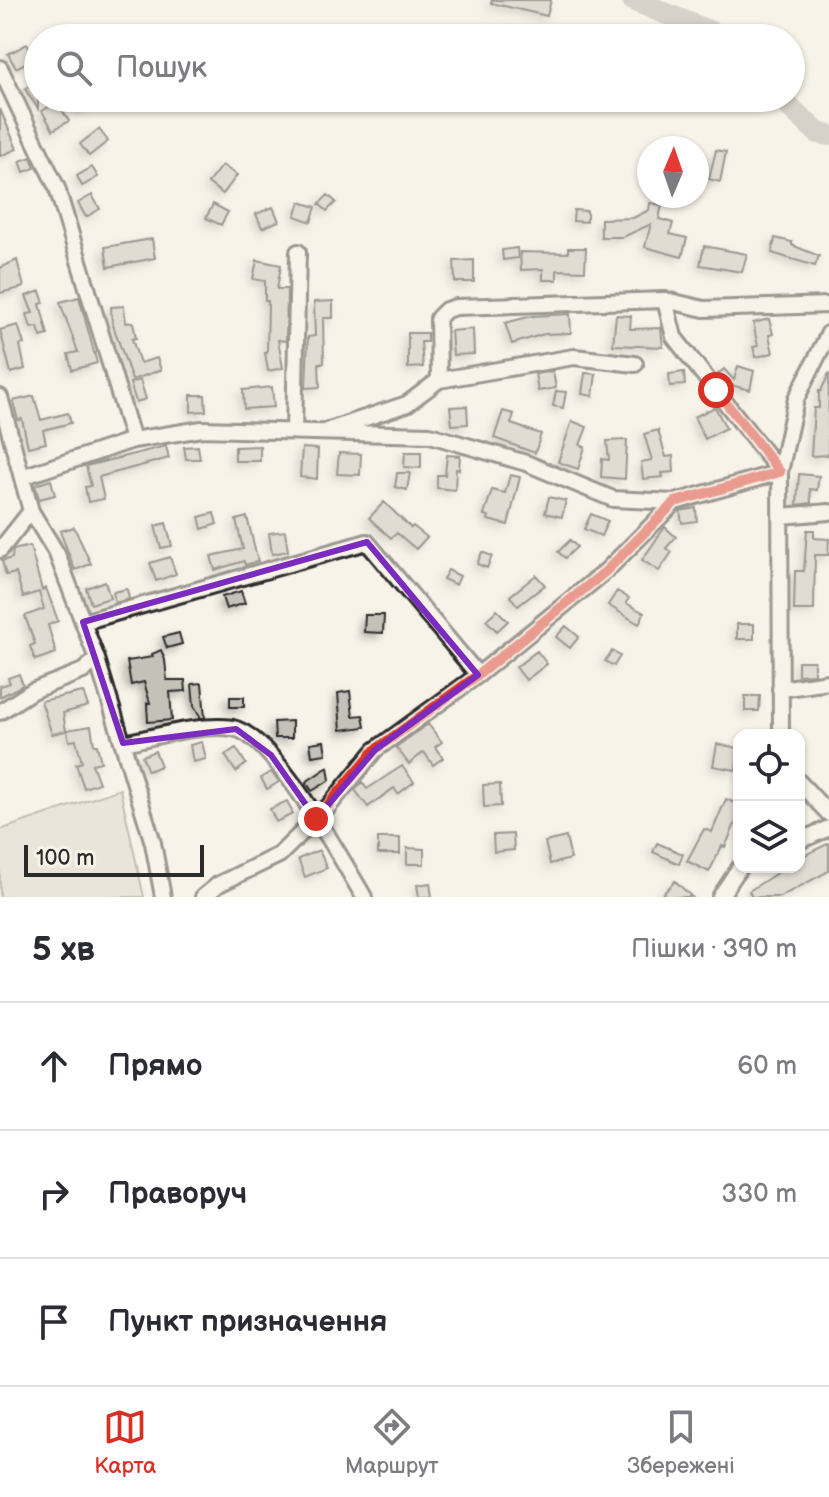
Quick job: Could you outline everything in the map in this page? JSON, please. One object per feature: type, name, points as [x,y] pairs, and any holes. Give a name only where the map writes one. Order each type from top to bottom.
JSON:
[{"type":"street","points":[[0,68],[57,188],[133,440]]},
{"type":"street","points":[[294,431],[298,252]]},
{"type":"street","points":[[439,380],[438,318],[446,310],[456,307],[665,300],[704,309],[829,305]]},
{"type":"street","points":[[665,300],[674,337],[780,472]]},
{"type":"street","points":[[781,729],[780,472],[796,399],[829,333]]},
{"type":"street","points":[[317,434],[407,404],[439,380],[574,357],[635,364]]},
{"type":"street","points":[[0,397],[31,511],[57,554],[97,659],[153,843],[163,897]]},
{"type":"street","points":[[22,477],[133,440],[202,429],[430,435],[526,463],[613,499],[675,502],[780,472]]},
{"type":"street","points":[[203,897],[219,884],[279,855],[316,819],[375,750],[478,675],[606,571],[675,502]]},
{"type":"street","points":[[0,550],[31,511]]},
{"type":"street","points":[[781,516],[829,512]]},
{"type":"street","points":[[83,622],[367,542],[478,675]]},
{"type":"street","points":[[0,712],[32,691],[83,671],[97,659]]},
{"type":"street","points":[[83,671],[106,688]]},
{"type":"street","points":[[780,689],[829,682]]},
{"type":"street","points":[[123,743],[208,728],[236,729],[271,755],[316,819],[364,897]]},
{"type":"street","points":[[805,788],[829,814]]},
{"type":"street","points":[[805,838],[829,828]]},
{"type":"street","points":[[720,897],[736,873]]},
{"type":"highlighted area","points":[[367,542],[478,675],[375,750],[316,819],[271,755],[236,729],[123,743],[83,622]]},
{"type":"shaded area","points":[[120,789],[144,897],[0,897],[0,830]]},
{"type":"building","points":[[492,0],[551,0],[547,16],[491,3]]},
{"type":"building","points":[[24,46],[24,64],[16,68],[8,54]]},
{"type":"building","points":[[0,109],[17,149],[0,156]]},
{"type":"building","points":[[43,112],[63,112],[69,121],[53,130]]},
{"type":"building","points":[[99,129],[108,141],[89,156],[80,144]]},
{"type":"building","points":[[716,150],[726,152],[720,182],[709,179]]},
{"type":"building","points":[[31,157],[35,168],[24,172],[20,161]]},
{"type":"building","points":[[222,165],[237,175],[223,194],[208,183]]},
{"type":"building","points":[[92,167],[98,177],[82,186],[77,176]]},
{"type":"building","points":[[92,195],[100,209],[86,217],[78,203]]},
{"type":"building","points":[[328,195],[336,202],[327,211],[319,204]]},
{"type":"building","points":[[300,202],[316,207],[311,222],[295,216]]},
{"type":"building","points":[[213,204],[228,212],[221,225],[206,218]]},
{"type":"building","points":[[273,207],[279,221],[262,228],[256,214]]},
{"type":"building","points":[[661,208],[659,219],[673,223],[670,234],[687,238],[682,257],[645,247],[651,224],[623,237],[601,237],[601,219],[633,218]]},
{"type":"building","points":[[574,210],[587,211],[587,222],[573,221]]},
{"type":"building","points":[[775,238],[792,242],[792,245],[819,256],[815,266],[772,253]]},
{"type":"building","points":[[152,239],[155,258],[108,267],[105,247]]},
{"type":"building","points":[[704,246],[747,254],[742,272],[700,265]]},
{"type":"building","points":[[517,248],[518,258],[503,260],[502,250]]},
{"type":"building","points":[[568,248],[586,248],[585,271],[557,270],[557,280],[543,280],[543,269],[521,270],[520,252],[568,253]]},
{"type":"building","points":[[17,260],[24,287],[0,293],[0,268]]},
{"type":"building","points":[[257,260],[281,265],[277,289],[287,289],[286,341],[278,340],[283,368],[268,371],[265,353],[268,301],[265,301],[265,281],[253,279]]},
{"type":"building","points":[[474,260],[474,282],[455,282],[454,261]]},
{"type":"building","points":[[40,291],[48,335],[41,337],[38,327],[31,328],[27,314],[33,313],[26,296]]},
{"type":"building","points":[[79,297],[97,363],[72,370],[68,354],[78,352],[60,302]]},
{"type":"building","points":[[333,301],[333,318],[323,318],[324,363],[319,363],[320,387],[306,388],[308,337],[315,336],[314,302]]},
{"type":"building","points":[[124,306],[126,323],[133,322],[136,338],[132,339],[140,363],[157,358],[161,370],[132,380],[112,322],[111,307]]},
{"type":"building","points":[[570,314],[571,333],[544,334],[512,344],[505,323],[532,316]]},
{"type":"building","points":[[616,315],[631,316],[630,329],[661,328],[663,347],[613,345]]},
{"type":"building","points":[[769,319],[773,353],[756,357],[753,347],[758,346],[753,323]]},
{"type":"building","points":[[18,325],[24,344],[20,345],[25,369],[11,373],[0,330]]},
{"type":"building","points":[[473,329],[474,354],[453,355],[451,331]]},
{"type":"building","points":[[408,333],[427,333],[427,342],[421,342],[423,367],[408,368]]},
{"type":"building","points":[[738,366],[754,371],[750,390],[723,383],[717,375],[724,369],[734,380]]},
{"type":"building","points":[[553,371],[556,388],[538,391],[535,374]]},
{"type":"building","points":[[684,372],[685,385],[670,386],[669,374]]},
{"type":"building","points":[[585,373],[596,374],[593,396],[582,394]]},
{"type":"building","points":[[829,373],[828,455],[811,456],[814,408],[819,408],[819,391]]},
{"type":"building","points":[[140,380],[146,399],[136,402],[130,383]]},
{"type":"building","points":[[272,387],[274,407],[244,409],[243,390]]},
{"type":"building","points":[[556,391],[566,392],[563,408],[553,406]]},
{"type":"building","points":[[191,395],[205,395],[206,411],[191,412]]},
{"type":"building","points":[[34,396],[41,420],[68,413],[71,423],[43,430],[46,443],[28,447],[22,419],[18,420],[13,401]]},
{"type":"building","points":[[467,406],[468,424],[452,425],[450,407]]},
{"type":"building","points":[[715,407],[726,428],[705,439],[694,417]]},
{"type":"building","points":[[503,411],[514,414],[511,424],[541,434],[535,453],[494,438]]},
{"type":"building","points":[[572,421],[587,427],[580,445],[585,447],[578,469],[558,462]]},
{"type":"building","points":[[658,430],[666,457],[673,456],[674,472],[662,473],[663,477],[643,479],[641,462],[652,460],[644,434]]},
{"type":"building","points":[[627,440],[625,479],[601,477],[602,459],[609,460],[607,441]]},
{"type":"building","points":[[166,446],[169,458],[99,477],[104,499],[88,502],[85,487],[91,486],[86,466]]},
{"type":"building","points":[[198,446],[200,459],[186,459],[184,447]]},
{"type":"building","points":[[260,446],[260,461],[235,461],[235,447]]},
{"type":"building","points":[[302,448],[318,449],[317,479],[300,477]]},
{"type":"building","points":[[405,452],[421,452],[421,468],[404,467]]},
{"type":"building","points":[[339,453],[361,454],[360,475],[337,474]]},
{"type":"building","points":[[447,455],[460,456],[455,490],[437,488],[437,475],[445,475]]},
{"type":"building","points":[[397,473],[410,473],[407,490],[395,487]]},
{"type":"building","points":[[799,474],[819,476],[817,490],[810,489],[811,503],[797,505]]},
{"type":"building","points":[[510,475],[520,477],[508,525],[488,520],[489,516],[484,515],[492,490],[505,493]]},
{"type":"building","points":[[51,480],[55,495],[39,499],[35,485]]},
{"type":"building","points":[[549,497],[566,501],[562,517],[545,513]]},
{"type":"building","points":[[384,502],[411,528],[413,526],[427,537],[416,549],[397,533],[391,538],[369,518]]},
{"type":"building","points":[[696,508],[697,521],[682,523],[680,511]]},
{"type":"building","points":[[214,513],[217,524],[202,529],[199,517]]},
{"type":"building","points":[[591,514],[608,521],[601,536],[584,529]]},
{"type":"building","points":[[247,517],[258,561],[245,565],[244,561],[215,570],[211,556],[243,549],[236,520]]},
{"type":"building","points":[[166,523],[172,546],[161,548],[155,526]]},
{"type":"building","points":[[74,527],[91,564],[75,570],[60,531]]},
{"type":"building","points":[[665,527],[676,537],[666,548],[672,552],[659,571],[642,560]]},
{"type":"building","points":[[807,530],[814,530],[814,538],[829,539],[828,555],[815,555],[814,610],[794,610],[795,571],[804,571]]},
{"type":"building","points":[[285,531],[288,551],[272,554],[269,533]]},
{"type":"building","points":[[570,540],[577,547],[565,558],[558,552]]},
{"type":"building","points":[[30,546],[42,590],[46,588],[58,621],[48,625],[56,653],[35,660],[30,646],[35,644],[25,616],[44,609],[39,592],[23,597],[16,573],[6,575],[2,561],[12,558],[13,550]]},
{"type":"building","points":[[482,552],[492,556],[487,568],[477,564]]},
{"type":"building","points":[[170,557],[176,574],[156,581],[150,563]]},
{"type":"building","points":[[448,570],[460,576],[456,585],[443,579]]},
{"type":"building","points":[[536,575],[545,585],[518,606],[510,596]]},
{"type":"building","points":[[105,581],[110,598],[91,604],[86,588]]},
{"type":"building","points":[[127,589],[129,599],[115,603],[113,592]]},
{"type":"building","points":[[241,591],[245,603],[226,609],[222,597]]},
{"type":"building","points":[[617,591],[629,598],[626,603],[644,613],[639,624],[608,605]]},
{"type":"building","points":[[497,610],[508,621],[497,631],[486,620]]},
{"type":"building","points":[[365,615],[384,615],[383,633],[364,632]]},
{"type":"building","points":[[737,624],[754,624],[754,639],[737,639]]},
{"type":"building","points":[[566,626],[579,637],[570,648],[556,637]]},
{"type":"building","points":[[179,633],[182,644],[167,648],[163,637]]},
{"type":"building","points":[[161,650],[167,680],[185,680],[186,691],[170,692],[172,720],[148,722],[147,703],[150,703],[144,682],[131,685],[127,661],[153,657],[152,654]]},
{"type":"building","points":[[537,651],[547,664],[526,680],[516,667]]},
{"type":"building","points":[[612,651],[620,656],[614,666],[605,661]]},
{"type":"building","points":[[798,661],[814,661],[814,674],[798,675]]},
{"type":"building","points":[[19,674],[23,685],[0,697],[0,686],[10,683],[8,678]]},
{"type":"building","points":[[202,683],[205,718],[201,718],[194,706],[192,684]]},
{"type":"building","points":[[350,691],[353,716],[363,715],[365,727],[341,730],[338,693]]},
{"type":"building","points":[[83,692],[88,706],[63,713],[66,731],[52,734],[41,701]]},
{"type":"building","points":[[745,696],[760,696],[759,711],[745,711]]},
{"type":"building","points":[[230,697],[244,697],[244,707],[230,707]]},
{"type":"building","points":[[292,721],[292,738],[275,738],[274,722]]},
{"type":"building","points":[[428,724],[442,742],[435,747],[443,758],[433,765],[424,752],[409,764],[396,747]]},
{"type":"building","points":[[91,726],[101,762],[92,764],[99,783],[84,788],[76,764],[82,762],[76,740],[69,741],[67,730]]},
{"type":"building","points":[[324,741],[326,754],[312,756],[310,743]]},
{"type":"building","points":[[202,742],[206,759],[193,762],[190,745]]},
{"type":"building","points":[[717,744],[733,747],[733,769],[713,766]]},
{"type":"building","points":[[236,748],[246,764],[236,772],[225,755]]},
{"type":"building","points":[[155,751],[161,766],[148,771],[142,756]]},
{"type":"building","points":[[402,766],[414,782],[398,794],[394,788],[368,807],[355,790],[362,782],[367,789]]},
{"type":"building","points":[[328,767],[330,780],[312,791],[306,782]]},
{"type":"building","points":[[271,772],[279,782],[267,789],[261,778]]},
{"type":"building","points":[[500,784],[501,806],[484,807],[483,785]]},
{"type":"building","points":[[726,799],[733,802],[733,829],[709,872],[687,861],[704,829],[712,832]]},
{"type":"building","points":[[287,801],[293,814],[276,822],[270,809]]},
{"type":"building","points":[[513,834],[514,850],[494,852],[493,835]]},
{"type":"building","points":[[566,837],[571,859],[550,864],[545,842]]},
{"type":"building","points":[[378,838],[400,838],[400,854],[378,854]]},
{"type":"building","points":[[657,843],[683,854],[679,864],[653,852]]},
{"type":"building","points":[[829,843],[829,871],[780,897],[752,897],[749,891],[777,873],[805,873],[805,855]]},
{"type":"building","points":[[407,848],[424,849],[424,864],[407,864]]},
{"type":"building","points":[[319,850],[327,868],[305,877],[298,859]]},
{"type":"building","points":[[675,881],[692,897],[660,897]]},
{"type":"building","points":[[430,883],[432,897],[419,897],[417,885]]},
{"type":"waterway","points":[[633,0],[691,24]]},
{"type":"waterway","points":[[795,112],[818,133],[829,135]]},
{"type":"route","points":[[316,819],[375,750],[478,675],[606,571],[675,502],[780,472],[716,390]]}]
